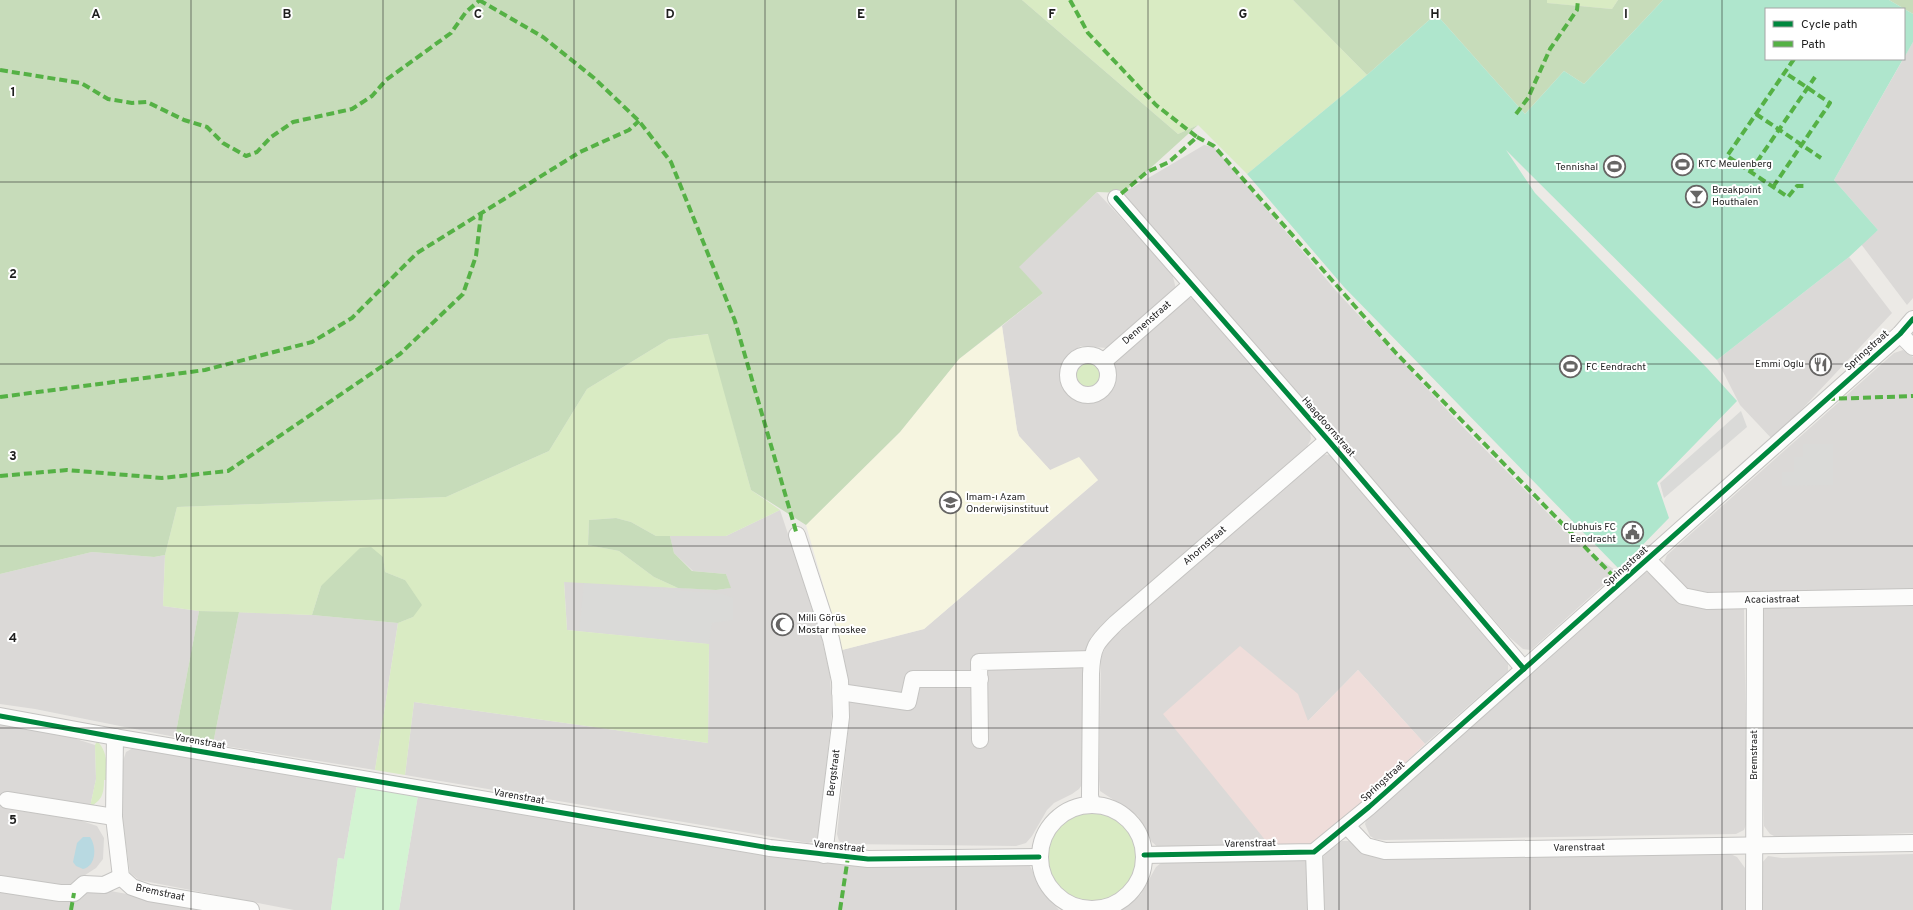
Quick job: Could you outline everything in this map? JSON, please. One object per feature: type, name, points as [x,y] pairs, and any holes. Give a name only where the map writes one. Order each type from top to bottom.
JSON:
[{"type":"street","name":"Haagdoornstraat","points":[[1116,198],[1328,440],[1524,669]]},
{"type":"street","name":"Dennenstraat","points":[[1103,362],[1191,285]]},
{"type":"street","name":"Springstraat","points":[[1347,826],[1648,560],[1900,334],[1913,319]]},
{"type":"street","points":[[1900,334],[1913,347]]},
{"type":"street","name":"Ahornstraat","points":[[1092,804],[1090,796],[1092,659],[1096,643],[1116,623],[1328,440]]},
{"type":"street","name":"Bergstraat","points":[[797,535],[831,639],[840,681],[841,716],[824,855]]},
{"type":"street","name":"Acaciastraat","points":[[1648,560],[1683,596],[1707,601],[1913,597]]},
{"type":"street","name":"Bremstraat","points":[[1754,910],[1755,600]]},
{"type":"street","points":[[980,740],[979,662],[1092,659]]},
{"type":"street","points":[[840,692],[908,702],[914,679],[980,678]]},
{"type":"street","name":"Varenstraat","points":[[0,716],[115,737],[770,848],[868,859],[1039,857]]},
{"type":"street","points":[[0,884],[60,893],[74,893],[84,884],[104,885],[121,877],[115,844],[115,737]]},
{"type":"street","points":[[7,800],[114,817]]},
{"type":"street","points":[[1092,804],[1108,807],[1122,814],[1134,825],[1141,839],[1144,855],[1140,879],[1127,897],[1103,908],[1078,909],[1063,901],[1047,884],[1042,874],[1039,857],[1041,843],[1046,828],[1055,819],[1066,811],[1079,806],[1092,804]]},
{"type":"street","points":[[1316,910],[1314,852],[1347,826]]},
{"type":"street","name":"Varenstraat","points":[[1347,826],[1366,846],[1385,851],[1913,843]]},
{"type":"street","name":"Varenstraat","points":[[1144,855],[1314,852]]},
{"type":"street","name":"Bremstraat","points":[[121,877],[132,887],[149,893],[251,910]]},
{"type":"shaded area","points":[[1913,42],[1913,298],[1907,305],[1861,244],[1878,230],[1834,180],[1903,60],[1905,60],[1905,56]]},
{"type":"shaded area","points":[[1204,145],[1214,147],[1338,293],[1462,426],[1581,547],[1618,572],[1531,650],[1523,649],[1509,637],[1123,193]]},
{"type":"shaded area","points":[[1097,192],[1172,273],[1176,289],[1107,348],[1081,346],[1072,351],[1063,366],[1061,375],[1069,392],[1077,398],[1087,401],[1096,401],[1104,396],[1111,390],[1116,359],[1182,299],[1190,298],[1198,301],[1310,432],[1311,439],[1307,447],[1119,610],[1091,637],[1086,649],[1086,779],[1079,789],[1054,803],[1047,810],[1032,836],[1026,843],[1016,846],[844,844],[839,841],[837,834],[850,713],[842,650],[924,629],[1098,480],[1050,470],[1019,436],[1002,326],[1043,293],[1018,267]]},
{"type":"shaded area","points":[[1849,257],[1892,313],[1773,440],[1740,405],[1717,360]]},
{"type":"shaded area","name":"Imam-ı Azam Onderwijsinstituut","points":[[1002,326],[1019,436],[1050,470],[1079,457],[1098,480],[924,629],[842,650],[806,525],[900,432],[959,359]]},
{"type":"shaded area","points":[[1903,350],[1913,357],[1913,589],[1697,594],[1686,591],[1666,571],[1664,562],[1667,555],[1894,353]]},
{"type":"shaded area","points":[[1741,411],[1747,427],[1664,498],[1660,483]]},
{"type":"shaded area","points":[[1803,444],[1833,444],[1833,485],[1782,486],[1782,472],[1794,472],[1794,457],[1803,457]]},
{"type":"shaded area","points":[[1321,454],[1330,455],[1508,661],[1508,671],[1425,744],[1358,670],[1308,721],[1270,846],[1160,849],[1152,842],[1138,816],[1100,791],[1101,657],[1108,642]]},
{"type":"shaded area","points":[[780,510],[819,627],[830,674],[832,713],[819,835],[815,841],[808,843],[405,775],[414,702],[708,743],[709,644],[567,630],[564,581],[716,590],[730,588],[726,574],[693,571],[674,553],[670,536],[726,536]]},
{"type":"shaded area","points":[[92,552],[154,557],[165,555],[163,606],[199,611],[175,737],[35,709],[0,704],[0,574]]},
{"type":"shaded area","points":[[1647,572],[1655,577],[1661,584],[1744,607],[1747,822],[1744,830],[1736,834],[1384,840],[1375,839],[1370,836],[1365,824],[1367,818],[1464,734],[1642,574]]},
{"type":"shaded area","points":[[584,583],[723,594],[733,598],[733,620],[712,623],[709,644],[579,631]]},
{"type":"shaded area","points":[[1913,602],[1913,833],[1778,838],[1770,834],[1764,826],[1762,611],[1767,606]]},
{"type":"shaded area","points":[[239,612],[312,615],[398,623],[375,770],[213,744]]},
{"type":"shaded area","points":[[1240,646],[1298,694],[1308,721],[1358,670],[1425,744],[1327,836],[1312,845],[1270,846],[1163,714]]},
{"type":"shaded area","points":[[0,724],[67,736],[95,745],[96,779],[90,807],[8,794],[6,809],[76,819],[97,826],[104,838],[103,859],[96,868],[68,886],[0,880]]},
{"type":"shaded area","points":[[133,748],[357,785],[344,859],[338,858],[331,910],[294,910],[139,880],[130,873],[123,823],[122,764],[126,752]]},
{"type":"shaded area","points":[[418,795],[796,857],[1030,866],[1045,895],[1059,910],[399,910]]},
{"type":"shaded area","points":[[1342,841],[1349,841],[1371,856],[1724,851],[1737,857],[1745,868],[1747,878],[1746,910],[1322,910],[1322,859],[1325,854]]},
{"type":"shaded area","points":[[1913,854],[1913,910],[1761,910],[1761,864],[1768,856],[1782,858]]},
{"type":"shaded area","points":[[1303,858],[1308,861],[1309,910],[1118,910],[1130,904],[1141,894],[1156,867],[1165,860]]},
{"type":"shaded area","points":[[94,888],[218,910],[0,910],[0,890]]},
{"type":"green space","points":[[0,0],[1022,0],[1178,134],[1198,125],[1123,193],[1097,192],[1019,267],[1043,293],[959,359],[900,432],[806,525],[751,490],[708,334],[669,339],[587,389],[549,451],[446,497],[177,507],[165,555],[154,557],[92,552],[0,574]]},
{"type":"green space","points":[[1022,0],[1293,0],[1367,75],[1247,174],[1198,125],[1178,134]]},
{"type":"green space","points":[[1293,0],[1547,0],[1547,3],[1612,9],[1618,0],[1663,0],[1584,84],[1564,71],[1525,114],[1436,14],[1367,75]]},
{"type":"green space","points":[[1547,0],[1618,0],[1612,9],[1546,3]]},
{"type":"green space","points":[[1663,0],[1889,0],[1903,8],[1765,8],[1765,60],[1902,60],[1834,180],[1878,230],[1849,257],[1717,360],[1506,150],[1535,193],[1708,369],[1737,401],[1657,483],[1669,518],[1619,569],[1344,287],[1247,174],[1367,75],[1436,14],[1525,114],[1564,71],[1584,84]]},
{"type":"green space","points":[[1889,0],[1913,0],[1913,14]]},
{"type":"green space","points":[[1905,9],[1913,14],[1913,42],[1905,56]]},
{"type":"green space","points":[[709,334],[751,490],[780,510],[726,536],[656,536],[631,522],[616,518],[589,520],[588,545],[619,551],[654,577],[678,588],[564,582],[567,630],[709,644],[708,743],[414,702],[405,775],[375,770],[398,623],[413,617],[405,580],[385,572],[383,557],[321,586],[312,615],[199,611],[163,606],[165,555],[177,507],[446,497],[549,451],[587,389],[669,339]]},
{"type":"green space","points":[[1087,363],[1096,367],[1100,376],[1096,385],[1087,389],[1078,385],[1074,376],[1078,367]]},
{"type":"green space","points":[[616,518],[631,522],[656,536],[670,536],[674,553],[692,571],[726,574],[731,588],[716,590],[678,588],[654,577],[619,551],[588,545],[589,520]]},
{"type":"green space","points":[[371,547],[383,557],[385,572],[405,580],[422,605],[413,617],[398,623],[312,615],[321,586],[360,548]]},
{"type":"green space","points":[[199,611],[239,612],[213,744],[175,737]]},
{"type":"green space","points":[[97,741],[101,745],[105,754],[106,780],[104,780],[102,796],[90,807],[96,779],[95,745]]},
{"type":"green space","points":[[357,785],[418,795],[399,910],[331,910],[338,858],[344,859]]},
{"type":"green space","points":[[1092,810],[1110,813],[1125,823],[1135,838],[1138,856],[1135,874],[1125,889],[1110,899],[1092,902],[1074,899],[1059,889],[1049,874],[1046,856],[1049,838],[1059,823],[1074,813]]},
{"type":"water","points":[[83,837],[90,837],[94,846],[94,856],[91,864],[83,869],[76,866],[73,862],[77,843]]},
{"type":"marked path","points":[[479,0],[543,37],[594,78],[639,121],[671,162],[735,321],[797,535]]},
{"type":"marked path","points":[[0,70],[81,83],[108,99],[132,103],[147,102],[184,120],[207,127],[223,143],[246,156],[257,152],[271,137],[293,122],[352,109],[372,96],[386,80],[451,33],[466,12],[480,0]]},
{"type":"marked path","points":[[1070,0],[1088,33],[1156,105],[1197,137],[1169,162],[1147,172],[1116,198]]},
{"type":"marked path","points":[[1516,114],[1528,98],[1550,49],[1577,10],[1578,0]]},
{"type":"marked path","points":[[1793,60],[1727,156],[1788,197],[1797,186],[1807,186]]},
{"type":"marked path","points":[[1773,187],[1830,103],[1784,72]]},
{"type":"marked path","points":[[1750,172],[1815,77]]},
{"type":"marked path","points":[[1756,114],[1821,158]]},
{"type":"marked path","points":[[0,397],[205,370],[312,342],[352,318],[417,253],[580,152],[629,130],[639,121]]},
{"type":"marked path","points":[[1197,137],[1214,146],[1396,353],[1621,584]]},
{"type":"marked path","points":[[0,476],[67,470],[162,478],[228,471],[400,354],[463,294],[476,256],[481,214]]},
{"type":"marked path","points":[[1827,399],[1913,396]]},
{"type":"marked path","points":[[840,910],[848,857]]},
{"type":"marked path","points":[[71,910],[74,893]]},
{"type":"cycle path","points":[[1116,198],[1328,440],[1524,669]]},
{"type":"cycle path","points":[[1144,855],[1314,852],[1369,807],[1900,334],[1913,319]]},
{"type":"cycle path","points":[[0,716],[115,737],[770,848],[868,859],[1039,857]]},
{"type":"place","name":"KTC Meulenberg","points":[[1682,164]]},
{"type":"place","name":"Tennishal","points":[[1614,167]]},
{"type":"place","name":"Breakpoint Houthalen","points":[[1696,196]]},
{"type":"place","name":"Emmi Oglu","points":[[1820,364]]},
{"type":"place","name":"FC Eendracht","points":[[1571,367]]},
{"type":"place","name":"Imam-ı Azam Onderwijsinstituut","points":[[950,503]]},
{"type":"place","name":"Clubhuis FC Eendracht","points":[[1632,533]]},
{"type":"place","name":"Milli Görüs Mostar moskee","points":[[782,624]]}]
